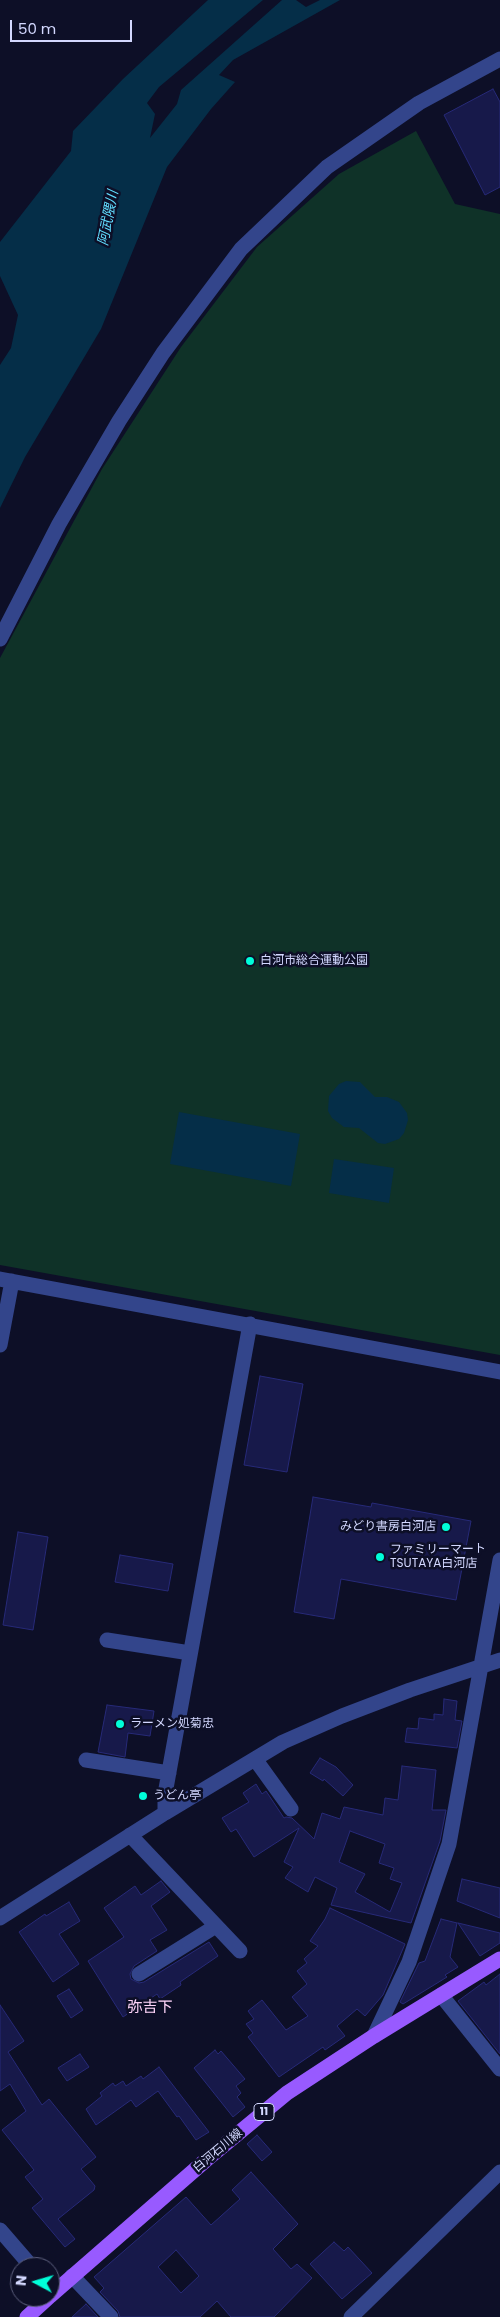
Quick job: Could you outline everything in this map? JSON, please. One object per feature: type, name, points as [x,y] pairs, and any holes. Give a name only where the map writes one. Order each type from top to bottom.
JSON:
[{"type":"main road","name":"白河石川線","points":[[60,2286],[287,2093],[374,2036],[500,1959]]},
{"type":"main road","name":"白河石川線","points":[[27,2317],[37,2307]]},
{"type":"street","points":[[0,639],[59,524],[119,421],[162,353],[240,248],[327,167],[419,103],[500,59]]},
{"type":"street","points":[[0,1345],[6,1280],[500,1372]]},
{"type":"street","points":[[165,1813],[165,1794],[250,1324]]},
{"type":"street","points":[[374,2036],[409,1962],[449,1844],[500,1560]]},
{"type":"street","points":[[107,1640],[190,1653]]},
{"type":"street","points":[[0,1918],[165,1813],[283,1742],[342,1716],[500,1660]]},
{"type":"street","points":[[255,1759],[291,1809]]},
{"type":"street","points":[[86,1760],[169,1773]]},
{"type":"street","points":[[130,1835],[240,1951]]},
{"type":"street","points":[[139,1974],[216,1926]]},
{"type":"street","points":[[441,1994],[500,2069]]},
{"type":"street","points":[[351,2317],[500,2172]]},
{"type":"street","points":[[0,2230],[23,2257]]},
{"type":"street","points":[[72,2276],[111,2317]]},
{"type":"green space","name":"白河市総合運動公園","points":[[416,131],[455,204],[500,214],[500,1355],[0,1265],[0,658],[102,469],[181,347],[257,247],[339,174]]},
{"type":"water","name":"阿武隈川","points":[[208,0],[263,0],[159,87],[147,103],[155,114],[150,138],[177,104],[181,90],[282,0],[296,0],[306,7],[320,0],[340,0],[233,60],[219,75],[235,82],[211,109],[167,167],[101,329],[25,457],[0,508],[0,365],[11,348],[18,315],[0,276],[0,242],[71,151],[73,131],[123,79]]},
{"type":"water","points":[[346,1081],[360,1082],[375,1097],[387,1097],[399,1102],[407,1113],[408,1120],[404,1133],[399,1139],[385,1144],[378,1143],[359,1128],[344,1127],[332,1118],[328,1111],[329,1096],[339,1084]]},
{"type":"water","points":[[179,1112],[300,1134],[291,1186],[170,1164]]},
{"type":"water","points":[[334,1159],[394,1168],[389,1203],[329,1193]]},
{"type":"building","points":[[493,89],[500,102],[500,187],[485,195],[444,115]]},
{"type":"building","points":[[260,1376],[303,1384],[287,1472],[244,1465]]},
{"type":"building","points":[[313,1497],[371,1507],[372,1503],[471,1521],[456,1600],[341,1579],[334,1619],[294,1612]]},
{"type":"building","points":[[18,1532],[48,1537],[33,1630],[3,1625]]},
{"type":"building","points":[[120,1555],[173,1564],[168,1591],[115,1582]]},
{"type":"building","points":[[444,1699],[457,1701],[455,1720],[462,1721],[457,1748],[405,1742],[407,1728],[418,1729],[419,1718],[434,1720],[434,1714],[443,1715]]},
{"type":"building","points":[[107,1705],[154,1711],[150,1736],[128,1733],[125,1757],[98,1752]]},
{"type":"building","points":[[320,1758],[336,1767],[353,1785],[343,1796],[324,1779],[323,1781],[310,1773]]},
{"type":"building","points":[[402,1766],[436,1770],[432,1810],[446,1810],[440,1841],[411,1923],[331,1905],[337,1888],[315,1877],[308,1892],[285,1878],[293,1867],[284,1862],[299,1828],[254,1857],[236,1829],[231,1832],[222,1818],[249,1802],[243,1793],[256,1784],[262,1794],[266,1791],[284,1818],[292,1818],[314,1839],[322,1813],[340,1819],[344,1807],[383,1815],[385,1798],[398,1800]],"holes":[[[350,1831],[385,1844],[379,1863],[394,1868],[390,1879],[402,1883],[390,1912],[355,1892],[365,1874],[339,1862]]]},
{"type":"building","points":[[462,1879],[500,1888],[500,1918],[457,1901]]},
{"type":"building","points":[[161,1881],[170,1892],[151,1906],[167,1930],[150,1940],[157,1951],[134,1966],[130,1974],[131,1979],[139,1983],[144,1982],[209,1942],[218,1956],[180,1982],[181,1985],[160,1999],[157,1994],[123,2017],[88,1961],[124,1937],[104,1908],[135,1886],[141,1895]]},
{"type":"building","points":[[69,1902],[80,1921],[59,1934],[79,1964],[53,1982],[19,1932],[45,1914],[46,1916]]},
{"type":"building","points":[[330,1908],[405,1944],[383,1995],[365,2016],[357,2009],[337,2026],[345,2036],[325,2050],[323,2047],[279,2077],[248,2037],[253,2033],[246,2024],[254,2019],[248,2011],[262,2000],[286,2030],[308,2016],[292,1997],[307,1984],[297,1971],[307,1963],[304,1959],[318,1946],[310,1941]]},
{"type":"building","points":[[441,1919],[457,1923],[450,1957],[458,1967],[445,1975],[447,1977],[403,2004],[400,2002],[419,1963],[425,1961]]},
{"type":"building","points":[[458,1923],[500,1933],[500,1943],[480,1956]]},
{"type":"building","points":[[500,1974],[500,2054],[458,2001],[484,1982],[486,1985]]},
{"type":"building","points":[[69,1989],[83,2010],[71,2018],[57,1996]]},
{"type":"building","points":[[0,2005],[24,2041],[8,2052],[42,2105],[49,2099],[96,2157],[81,2169],[95,2186],[94,2190],[58,2219],[75,2239],[65,2247],[32,2208],[43,2199],[25,2177],[34,2170],[2,2130],[26,2111],[10,2084],[0,2091]]},
{"type":"building","points":[[215,2050],[218,2054],[221,2051],[245,2079],[236,2086],[241,2093],[237,2097],[245,2107],[233,2117],[194,2068]]},
{"type":"building","points":[[80,2054],[89,2067],[67,2081],[58,2068]]},
{"type":"building","points":[[159,2067],[209,2132],[196,2140],[158,2091],[136,2107],[131,2100],[96,2125],[86,2109],[102,2096],[100,2093],[113,2083],[115,2086],[123,2081],[126,2086],[141,2076],[143,2079]]},
{"type":"building","points":[[257,2135],[272,2152],[262,2161],[247,2144]]},
{"type":"building","points":[[251,2172],[298,2224],[273,2249],[291,2269],[297,2264],[312,2278],[274,2317],[231,2317],[217,2301],[200,2317],[120,2317],[118,2311],[100,2292],[104,2288],[94,2277],[186,2197],[211,2225],[240,2199],[232,2190]],"holes":[[[176,2250],[199,2276],[181,2293],[158,2267]]]},
{"type":"building","points":[[334,2242],[344,2251],[348,2247],[372,2273],[342,2299],[310,2264]]},
{"type":"building","points":[[86,2304],[98,2317],[72,2317]]},
{"type":"place","name":"白河市総合運動公園","points":[[250,961]]},
{"type":"place","name":"みどり書房白河店","points":[[446,1527]]},
{"type":"place","name":"ファミリーマート TSUTAYA白河店","points":[[380,1557]]},
{"type":"place","name":"ラーメン処菊忠","points":[[120,1724]]},
{"type":"place","name":"うどん亭","points":[[143,1796]]},
{"type":"district","name":"弥吉下","points":[[150,2008]]}]
